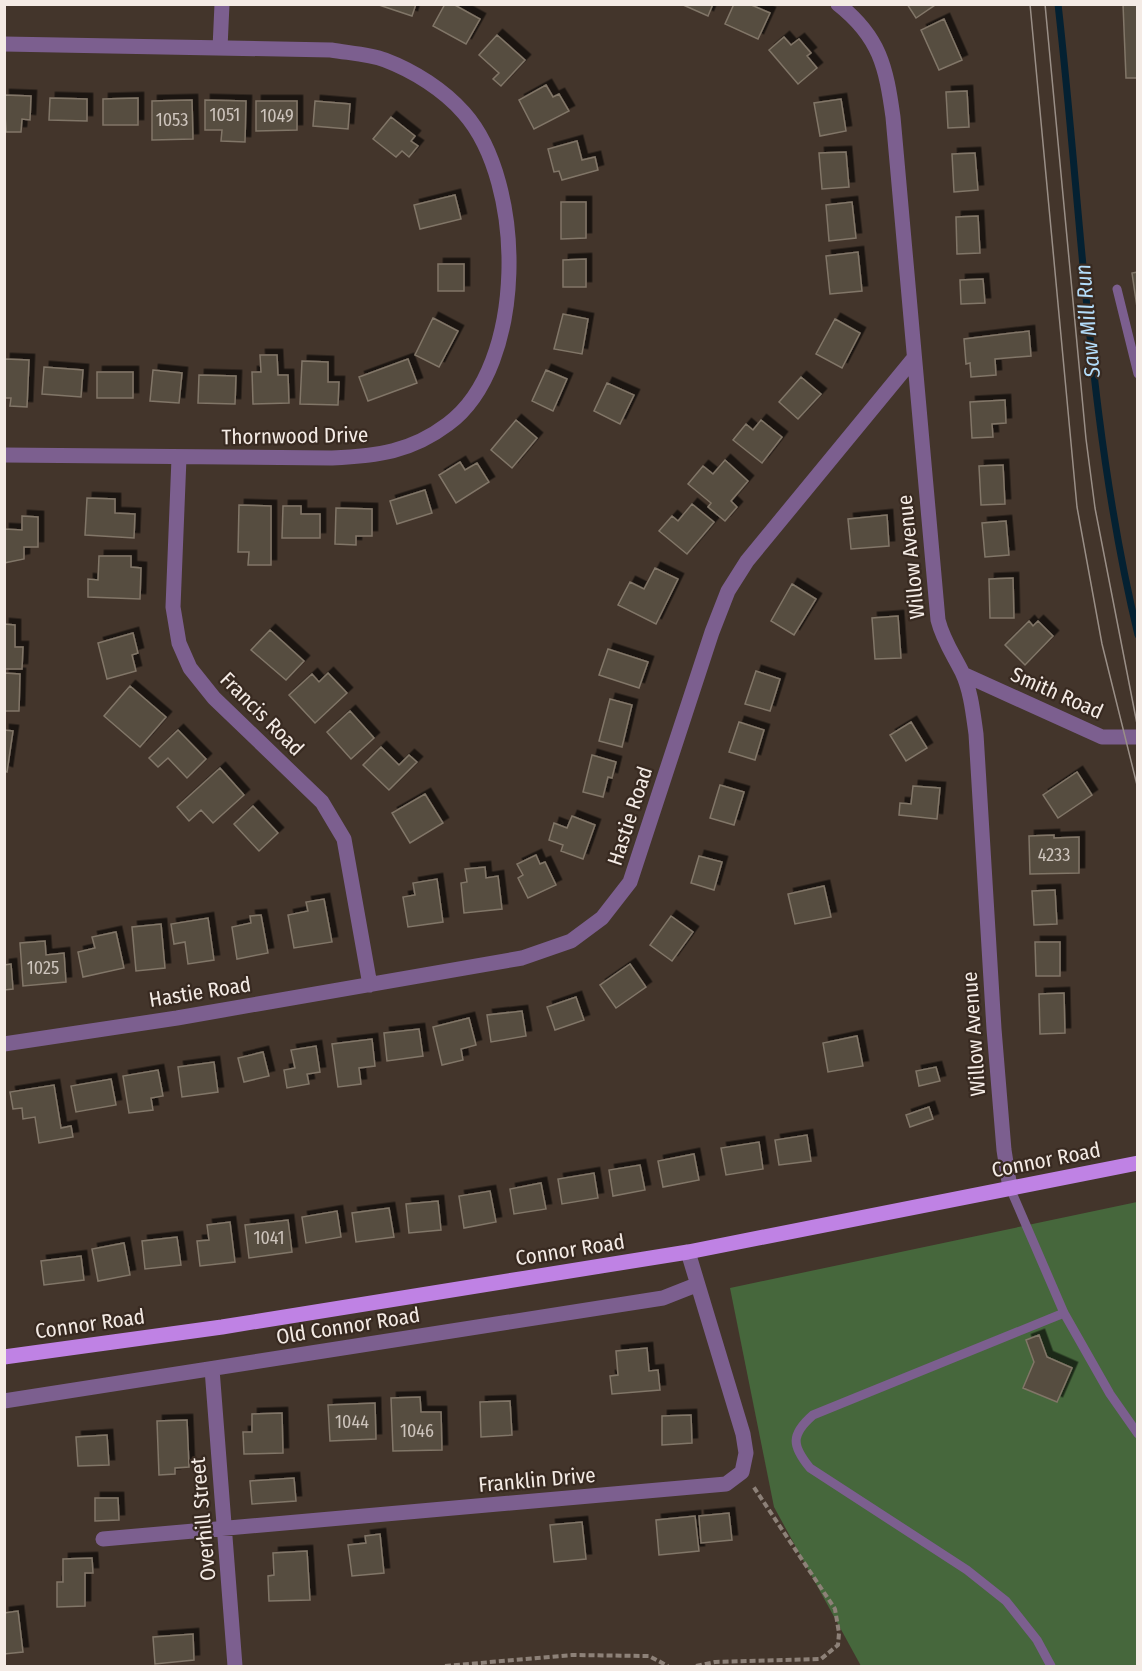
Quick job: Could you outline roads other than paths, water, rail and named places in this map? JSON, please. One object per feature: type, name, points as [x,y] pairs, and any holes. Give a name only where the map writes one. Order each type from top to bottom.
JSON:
[{"type":"main road","name":"Connor Road","points":[[4,1357],[222,1327],[688,1252],[1137,1163]]},
{"type":"street","points":[[220,48],[222,4]]},
{"type":"street","name":"Willow Avenue","points":[[838,4],[870,35],[886,69],[905,230],[914,358],[938,620],[942,638],[963,674],[971,699],[976,734],[994,1029],[1004,1150],[1010,1188]]},
{"type":"street","name":"Thornwood Drive","points":[[4,44],[331,50],[384,60],[431,84],[464,113],[485,144],[498,173],[506,211],[509,267],[505,316],[495,356],[477,392],[450,423],[416,444],[377,456],[179,458],[4,455]]},
{"type":"street","name":"Hastie Road","points":[[4,1044],[522,958],[571,941],[602,918],[630,882],[712,632],[728,591],[747,561],[914,358]]},
{"type":"street","name":"Francis Road","points":[[179,458],[173,607],[180,643],[190,668],[214,698],[322,802],[344,839],[370,985]]},
{"type":"street","name":"Smith Road","points":[[963,674],[1102,737],[1137,737]]},
{"type":"street","points":[[688,1252],[696,1285]]},
{"type":"street","name":"Old Connor Road","points":[[4,1401],[663,1298],[696,1285]]},
{"type":"street","name":"Franklin Drive","points":[[104,1539],[726,1484],[742,1472],[746,1453],[743,1434],[696,1285]]},
{"type":"street","name":"Overhill Street","points":[[212,1369],[235,1666]]},
{"type":"lane","points":[[1117,289],[1137,374]]},
{"type":"lane","points":[[1010,1188],[1064,1313],[1110,1394],[1137,1434]]},
{"type":"lane","points":[[1051,1666],[1037,1640],[1006,1601],[967,1570],[810,1468],[798,1453],[796,1438],[801,1426],[813,1415],[1064,1313]]},
{"type":"waterway","name":"Saw Mill Run","points":[[1058,4],[1097,400],[1121,557],[1138,635]]},
{"type":"tram line","points":[[1030,4],[1077,507],[1102,644],[1138,789]]},
{"type":"tram line","points":[[1045,4],[1086,439],[1095,508],[1138,729]]}]
